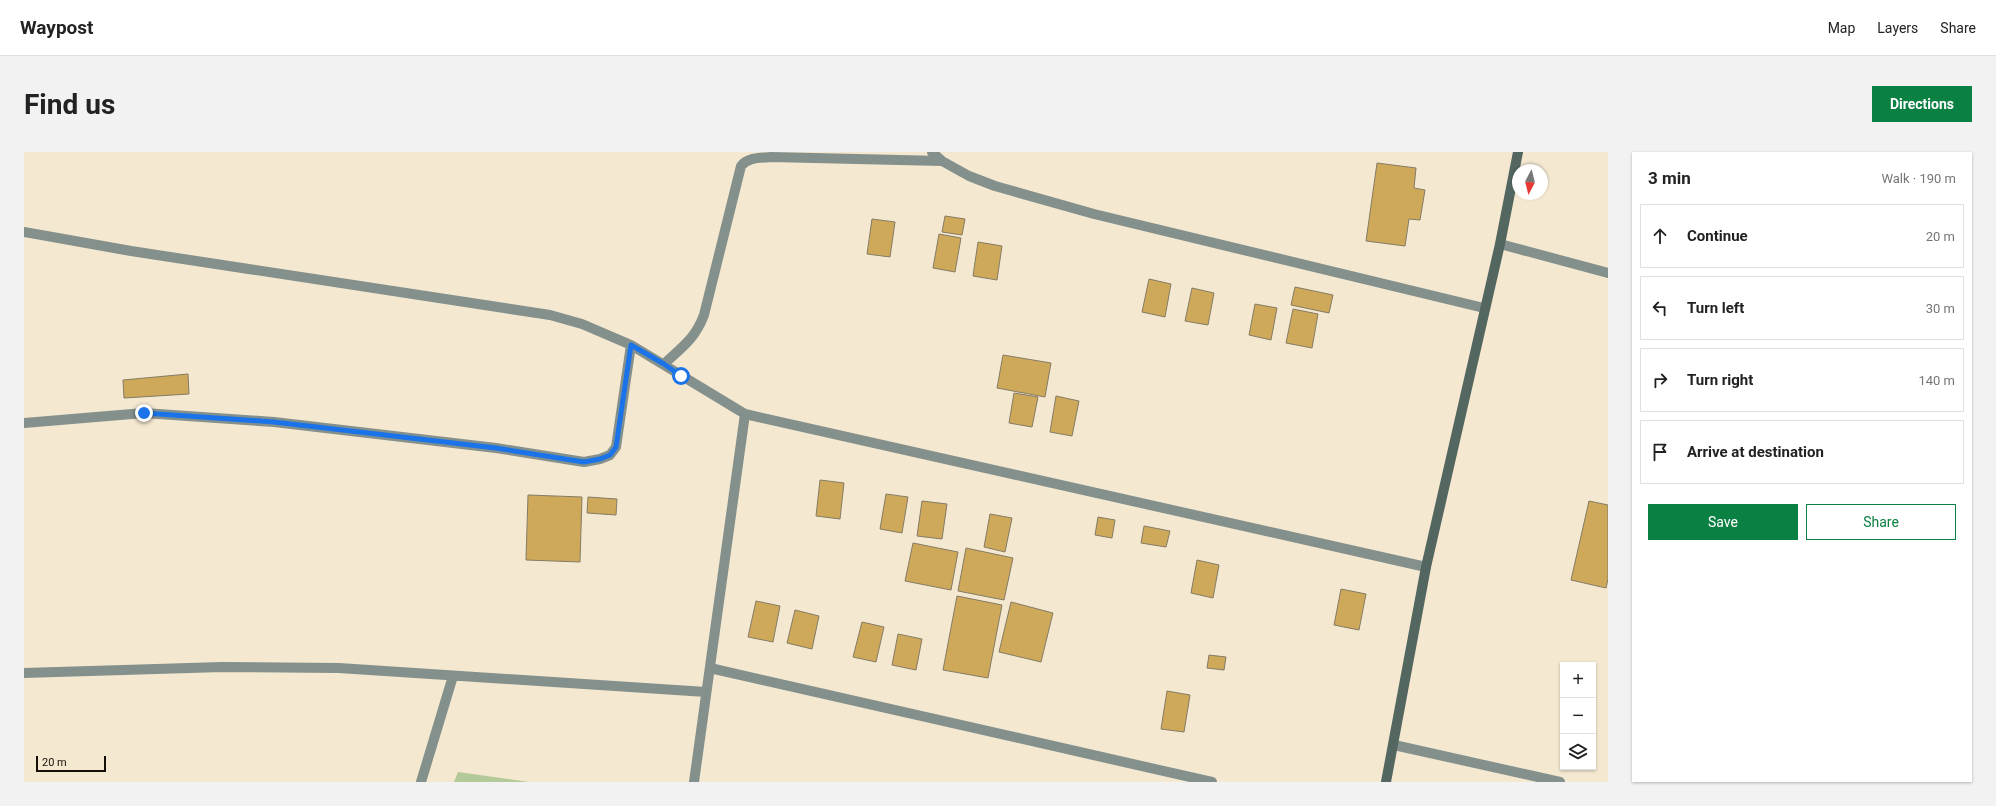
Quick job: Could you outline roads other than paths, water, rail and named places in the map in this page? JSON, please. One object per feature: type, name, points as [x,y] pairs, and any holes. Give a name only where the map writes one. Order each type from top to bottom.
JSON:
[{"type":"street","points":[[932,152],[942,161],[969,176],[995,186],[1094,214],[1484,308]]},
{"type":"street","points":[[1386,782],[1426,566],[1484,308],[1500,244],[1518,152]]},
{"type":"street","points":[[664,364],[689,341],[698,330],[704,315],[741,166],[744,162],[749,159],[771,157],[942,161]]},
{"type":"street","points":[[24,232],[131,251],[550,315],[582,324],[631,345],[745,414],[1426,566]]},
{"type":"street","points":[[1500,244],[1608,273]]},
{"type":"street","points":[[24,423],[144,413],[173,415],[290,424],[496,448],[584,462],[600,459],[610,455],[616,447],[631,345]]},
{"type":"street","points":[[694,782],[745,414]]},
{"type":"street","points":[[24,673],[222,667],[339,668],[706,692]]},
{"type":"street","points":[[710,668],[1212,782]]},
{"type":"street","points":[[421,782],[453,676]]},
{"type":"street","points":[[1394,745],[1560,782]]}]
